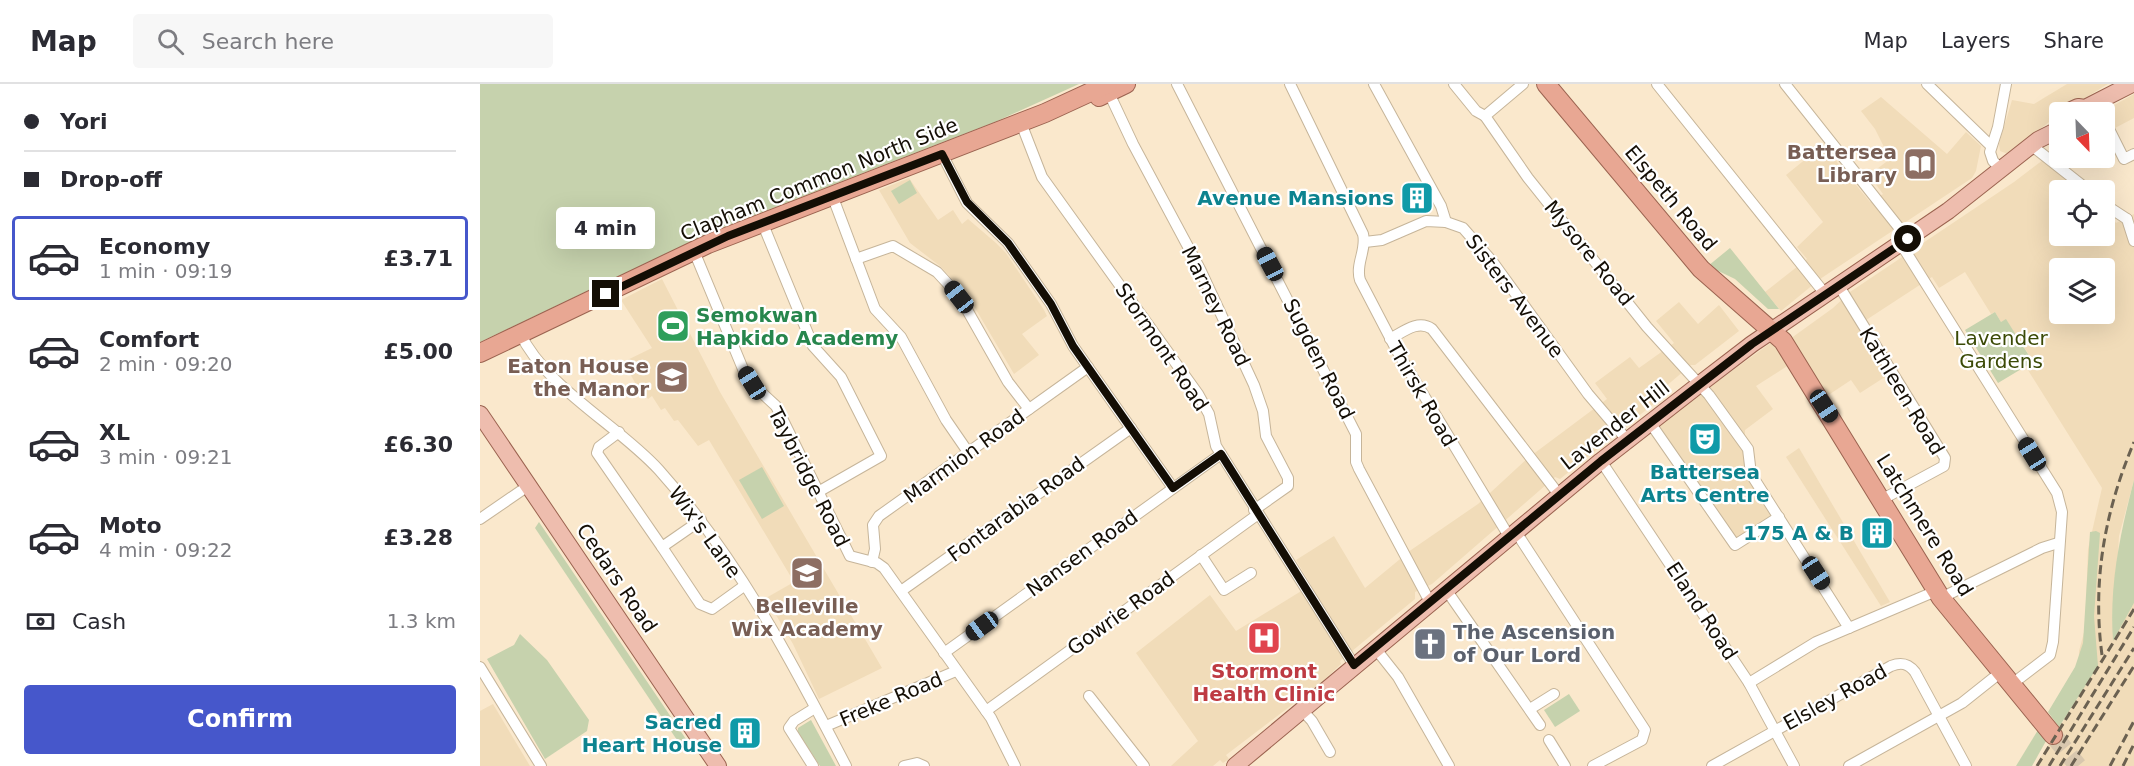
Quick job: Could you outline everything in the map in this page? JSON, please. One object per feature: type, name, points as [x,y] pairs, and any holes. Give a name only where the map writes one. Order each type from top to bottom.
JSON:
[{"type":"highway","points":[[1080,99],[1083,90],[1090,84]]},
{"type":"highway","points":[[1108,88],[1126,84]]},
{"type":"highway","name":"Elspeth Road","points":[[1546,84],[1701,269],[1770,332]]},
{"type":"highway","name":"Clapham Common North Side","points":[[480,353],[694,250],[1108,88]]},
{"type":"highway","name":"Latchmere Road","points":[[1770,332],[1783,341],[1793,356],[1939,595],[2053,735]]},
{"type":"main road","points":[[2100,102],[2120,87]]},
{"type":"main road","name":"Lavender Hill","points":[[2034,142],[2044,127],[2049,124]]},
{"type":"main road","name":"Lavender Hill","points":[[1235,766],[1601,461],[1770,332],[1905,242],[2034,142],[2049,134]]},
{"type":"main road","name":"Cedars Road","points":[[480,414],[718,766]]},
{"type":"street","name":"Sugden Road","points":[[1177,84],[1356,434],[1356,458],[1359,469],[1431,604]]},
{"type":"street","points":[[1290,84],[1355,215],[1365,242]]},
{"type":"street","name":"Mysore Road","points":[[1454,84],[1476,111],[1485,116],[1528,178],[1683,367],[1701,384],[1748,449],[1750,470],[1849,628]]},
{"type":"street","points":[[1485,116],[1523,84]]},
{"type":"street","points":[[1657,84],[1833,291]]},
{"type":"street","points":[[1785,84],[1905,242],[1928,286],[2057,493],[2062,512],[2050,655],[1972,696],[1849,766]]},
{"type":"street","points":[[1928,84],[1990,144]]},
{"type":"street","points":[[2001,169],[1990,157],[1990,144],[1998,127],[2006,84]]},
{"type":"street","points":[[1376,85],[1441,206],[1446,222]]},
{"type":"street","name":"Marney Road","points":[[1108,88],[1133,144],[1200,269],[1250,374],[1261,401],[1266,436],[1288,478],[1288,486],[1256,512]]},
{"type":"street","name":"Stormont Road","points":[[1021,123],[1042,177],[1205,406],[1214,442],[1354,665]]},
{"type":"street","points":[[2115,141],[2124,159],[2134,154]]},
{"type":"street","points":[[2034,142],[2077,180]]},
{"type":"street","points":[[942,154],[967,202],[1008,243],[1051,304],[1062,329],[1173,488]]},
{"type":"street","points":[[832,195],[878,314],[901,337],[946,420],[968,452]]},
{"type":"street","points":[[2127,219],[2134,209]]},
{"type":"street","points":[[2115,211],[2127,219],[2134,241]]},
{"type":"street","name":"Sisters Avenue","points":[[1365,242],[1382,240],[1426,221],[1446,222],[1469,233],[1588,393],[1628,441]]},
{"type":"street","points":[[762,222],[813,346],[841,377],[881,456],[818,492]]},
{"type":"street","name":"Thirsk Road","points":[[1365,242],[1358,272],[1390,339],[1474,483],[1513,535],[1645,730],[1642,740],[1593,766]]},
{"type":"street","points":[[856,259],[893,246],[937,272],[959,297],[1008,382],[1029,409]]},
{"type":"street","name":"Taybridge Road","points":[[694,250],[743,369],[752,383],[776,406],[850,556],[881,565],[986,711],[1015,766]]},
{"type":"street","name":"Kathleen Road","points":[[1833,291],[1945,458],[1944,466],[1881,500]]},
{"type":"street","points":[[1390,339],[1417,325],[1423,324],[1432,329],[1560,496]]},
{"type":"street","name":"Wix's Lane","points":[[520,333],[529,349],[544,367],[658,469],[700,520],[783,644],[846,766]]},
{"type":"street","name":"Marmion Road","points":[[872,562],[875,549],[873,525],[877,519],[1088,367]]},
{"type":"street","points":[[1651,424],[1735,545],[1779,517]]},
{"type":"street","name":"Fontarabia Road","points":[[901,591],[1131,428]]},
{"type":"street","points":[[619,432],[599,447],[597,453],[700,604],[706,609],[712,609],[744,586]]},
{"type":"street","name":"Nansen Road","points":[[944,653],[1221,454]]},
{"type":"street","name":"Eland Road","points":[[1601,461],[1749,683],[1794,766]]},
{"type":"street","points":[[480,519],[528,486]]},
{"type":"street","name":"Gowrie Road","points":[[986,711],[1201,555],[1256,512]]},
{"type":"street","points":[[662,547],[700,520]]},
{"type":"street","points":[[1749,683],[1816,642],[1939,595],[2042,548],[2058,543]]},
{"type":"street","points":[[1201,555],[1224,590],[1251,573]]},
{"type":"street","points":[[1447,591],[1540,724]]},
{"type":"street","points":[[1375,648],[1398,677],[1449,766]]},
{"type":"street","name":"Elsley Road","points":[[1712,766],[1896,664],[1911,667],[1940,715],[1966,766]]},
{"type":"street","points":[[480,667],[541,766]]},
{"type":"street","name":"Freke Road","points":[[826,726],[956,670]]},
{"type":"street","points":[[1530,709],[1554,694]]},
{"type":"street","points":[[1089,696],[1144,766]]},
{"type":"street","points":[[813,766],[789,728],[794,721],[815,708]]},
{"type":"street","points":[[1302,710],[1330,752]]},
{"type":"street","points":[[1549,740],[1565,766]]},
{"type":"street","points":[[904,766],[917,763],[924,766]]},
{"type":"shaded area","points":[[2067,84],[2108,84],[2078,102],[2049,102],[2049,122],[2008,154],[2000,151],[1999,144],[2012,100],[2034,104]]},
{"type":"shaded area","points":[[2134,94],[2134,118],[2115,128],[2115,105]]},
{"type":"shaded area","points":[[1881,97],[1947,154],[1966,132],[1981,146],[1976,171],[1972,178],[1820,279],[1781,311],[1765,292],[1807,259],[1797,247],[1823,222],[1786,175],[1823,145],[1870,202],[1883,194],[1869,175],[1890,159],[1875,129],[1861,111]]},
{"type":"shaded area","points":[[2043,160],[2049,164],[2049,168],[2054,168],[2071,180],[2049,180],[2049,246],[2115,246],[2115,222],[2134,214],[2134,480],[2119,536],[2113,640],[2134,603],[2134,766],[2035,766],[2078,698],[2079,651],[2085,629],[2088,549],[2102,488],[2026,367],[2033,361],[2006,320],[2001,322],[1995,312],[1991,314],[1965,272],[1939,288],[1932,277],[1860,324],[1889,372],[1885,377],[1860,393],[1851,380],[1827,396],[1790,339],[1833,308],[1850,292]]},
{"type":"shaded area","points":[[909,178],[938,220],[953,210],[962,224],[968,219],[996,243],[1006,253],[1044,310],[1047,316],[1022,334],[1039,355],[1014,374],[968,296],[940,266],[910,243],[879,190]]},
{"type":"shaded area","points":[[662,279],[720,392],[882,668],[819,699],[793,644],[766,598],[794,582],[709,440],[698,446],[678,420],[674,421],[665,408],[661,410],[652,396],[648,399],[643,392],[647,389],[642,383],[637,386],[629,372],[623,375],[618,368],[619,364],[652,348],[621,300]]},
{"type":"shaded area","points":[[1679,302],[1698,324],[1719,305],[1739,331],[1695,365],[1691,365],[1658,393],[1661,398],[1560,479],[1555,477],[1432,584],[1415,592],[1415,599],[1340,661],[1341,664],[1322,682],[1226,755],[1229,759],[1223,763],[1220,760],[1213,766],[1171,766],[1198,741],[1136,653],[1210,595],[1236,631],[1311,585],[1296,560],[1334,536],[1365,588],[1411,550],[1478,504],[1528,458],[1607,399],[1595,383],[1630,357],[1639,368],[1674,343],[1656,321]]},
{"type":"shaded area","points":[[1772,342],[1792,363],[1756,386],[1773,409],[1745,430],[1745,441],[1746,459],[1775,514],[1739,539],[1733,538],[1657,425]]},
{"type":"shaded area","points":[[1799,448],[1890,602],[1881,606],[1786,457]]},
{"type":"shaded area","points":[[493,704],[530,766],[480,766],[480,711]]},
{"type":"green space","points":[[480,84],[1079,84],[995,122],[716,230],[480,342]]},
{"type":"green space","points":[[910,180],[917,193],[899,204],[891,191]]},
{"type":"green space","points":[[1730,248],[1779,309],[1768,309],[1735,279],[1708,266]]},
{"type":"green space","name":"Lavender Gardens","points":[[1995,312],[2001,322],[2006,319],[2033,362],[1998,383],[1965,330]]},
{"type":"green space","points":[[762,467],[784,506],[762,519],[739,480]]},
{"type":"green space","points":[[2134,480],[2134,603],[2113,641],[2114,580],[2124,520]]},
{"type":"green space","points":[[539,522],[694,751],[685,752],[535,528]]},
{"type":"green space","points":[[2090,532],[2100,533],[2094,616],[2098,666],[2059,727],[2048,712],[2075,667],[2083,643]]},
{"type":"green space","points":[[520,634],[547,660],[589,720],[587,731],[545,759],[487,659],[514,645]]},
{"type":"green space","points":[[1569,694],[1580,711],[1555,727],[1544,710]]},
{"type":"green space","points":[[811,720],[836,766],[820,766],[798,733],[798,728]]},
{"type":"green space","points":[[2038,730],[2046,741],[2032,766],[2016,766]]},
{"type":"tunnel","points":[[2053,735],[2078,766]]},
{"type":"railway","points":[[2102,655],[2099,600],[2103,546],[2115,494],[2134,442]]},
{"type":"railway","points":[[2037,766],[2134,609]]},
{"type":"railway","points":[[2049,766],[2134,627]]},
{"type":"railway","points":[[2060,766],[2134,648]]},
{"type":"railway","points":[[2071,766],[2134,666]]},
{"type":"railway","points":[[2110,766],[2134,721]]},
{"type":"railway","points":[[2123,766],[2134,744]]},
{"type":"place","name":"Battersea Library","points":[[1920,164]]},
{"type":"place","name":"Avenue Mansions","points":[[1417,198]]},
{"type":"place","name":"Semokwan Hapkido Academy","points":[[673,326]]},
{"type":"place","name":"Eaton House the Manor","points":[[672,377]]},
{"type":"place","name":"Battersea Arts Centre","points":[[1705,439]]},
{"type":"place","name":"175 A & B","points":[[1877,533]]},
{"type":"place","name":"Belleville Wix Academy","points":[[807,573]]},
{"type":"place","name":"Stormont Health Clinic","points":[[1264,638]]},
{"type":"place","name":"The Ascension of Our Lord","points":[[1430,644]]},
{"type":"place","name":"Sacred Heart House","points":[[745,733]]},
{"type":"route","points":[[606,294],[694,250],[942,154],[967,202],[1008,243],[1051,304],[1062,329],[1073,346],[1173,488],[1221,454],[1254,510],[1354,665],[1431,604],[1601,461],[1663,415],[1705,380],[1743,354],[1752,344],[1908,239]]}]
